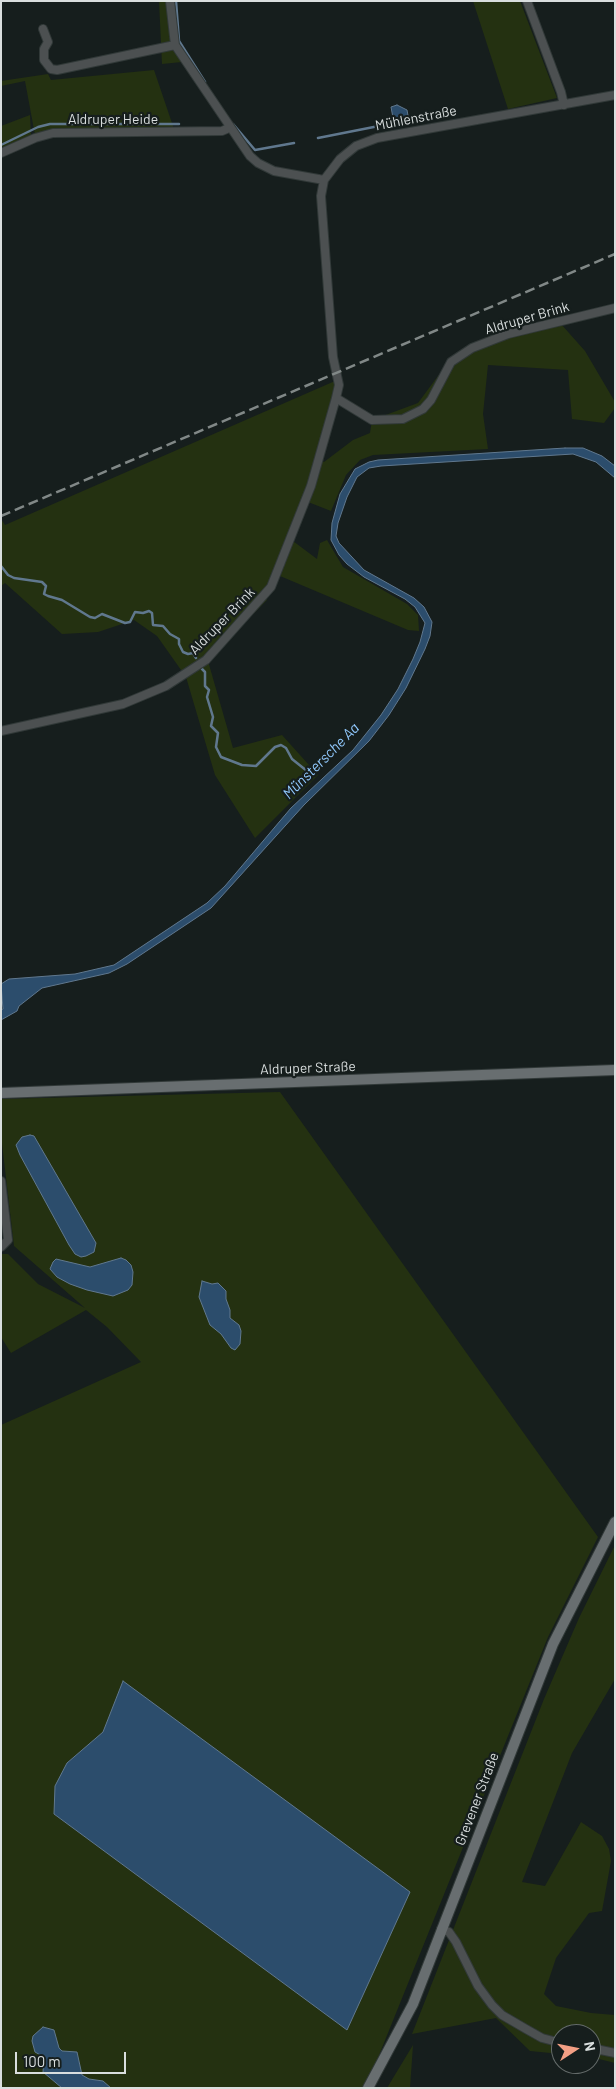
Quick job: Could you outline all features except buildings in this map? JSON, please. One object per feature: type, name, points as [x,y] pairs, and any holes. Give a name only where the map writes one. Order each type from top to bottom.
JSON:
[{"type":"street","points":[[170,1],[175,45],[229,128],[250,156],[266,168],[282,174],[324,180]]},
{"type":"street","points":[[528,1],[564,105]]},
{"type":"street","points":[[43,29],[48,42],[44,48],[44,60],[51,68],[57,70],[175,45]]},
{"type":"street","name":"Mühlenstraße","points":[[324,180],[348,151],[377,138],[615,95]]},
{"type":"street","name":"Aldruper Heide","points":[[1,153],[35,138],[53,133],[222,131],[229,128]]},
{"type":"street","name":"Aldruper Brink","points":[[1,731],[123,704],[166,686],[206,660],[271,587],[310,486],[339,385],[333,357],[322,217],[324,180]]},
{"type":"street","name":"Aldruper Brink","points":[[336,398],[372,420],[403,419],[423,408],[431,400],[451,362],[472,348],[508,334],[615,308]]},
{"type":"street","name":"Aldruper Straße","points":[[1,1093],[615,1070]]},
{"type":"street","points":[[1,1181],[8,1240],[1,1247]]},
{"type":"street","name":"Grevener Straße","points":[[368,2088],[409,2012],[553,1644],[615,1522]]},
{"type":"street","points":[[442,1929],[449,1932],[456,1942],[478,1986],[492,2006],[502,2015],[526,2030],[551,2041]]},
{"type":"street","points":[[601,2050],[615,2053]]},
{"type":"green space","points":[[159,1],[168,1],[182,62],[162,64]]},
{"type":"green space","points":[[473,1],[520,1],[557,98],[508,109]]},
{"type":"green space","points":[[154,70],[174,129],[35,135],[25,81],[1,86],[1,81],[48,74],[51,80]]},
{"type":"green space","points":[[30,115],[31,135],[1,150],[1,126]]},
{"type":"green space","points":[[561,324],[585,351],[615,402],[615,408],[604,423],[572,419],[568,370],[488,365],[483,414],[488,449],[373,455],[360,460],[346,475],[331,511],[308,502],[321,460],[324,462],[353,440],[370,433],[372,420],[418,403],[449,361],[507,336]]},
{"type":"green space","points":[[335,381],[336,392],[309,485],[271,586],[263,595],[267,600],[204,664],[208,661],[233,748],[282,735],[318,775],[255,838],[215,775],[186,677],[157,636],[134,620],[98,632],[62,634],[5,583],[1,586],[1,519],[5,525]]},
{"type":"green space","points":[[327,540],[343,567],[407,604],[418,615],[419,631],[408,630],[280,576],[293,541],[317,559],[320,543]]},
{"type":"green space","points":[[280,1092],[598,1537],[548,1637],[373,2070],[362,2088],[1,2088],[1,1425],[141,1362],[107,1327],[86,1310],[11,1353],[1,1337],[1,1254],[8,1254],[38,1284],[85,1308],[14,1246],[1,1135],[1,1099]],"holes":[[[123,1682],[347,2030],[54,1814],[67,1763],[103,1732]]]},
{"type":"green space","points":[[615,1545],[615,1679],[572,1753],[522,1882],[545,1886],[581,1822],[602,1836],[609,1849],[611,1861],[602,1911],[589,1913],[556,1958],[544,1994],[556,2006],[591,2013],[615,2015],[615,2063],[601,2060],[601,2024],[551,2024],[551,2053],[530,2051],[496,2018],[412,2034],[544,1699],[579,1618]]},
{"type":"green space","points":[[413,2045],[410,2088],[387,2088]]},
{"type":"water","points":[[397,105],[407,110],[409,121],[394,123],[391,107]]},
{"type":"water","points":[[583,448],[602,456],[615,466],[615,478],[596,462],[573,454],[381,466],[369,468],[357,477],[347,497],[338,523],[336,536],[339,543],[364,570],[414,598],[424,607],[432,622],[430,636],[425,649],[406,688],[389,715],[369,741],[304,805],[211,908],[127,964],[109,973],[42,988],[19,1006],[17,1011],[1,1020],[1,1010],[3,1009],[1,984],[9,979],[75,974],[114,965],[207,903],[225,886],[291,808],[353,750],[381,715],[398,689],[420,642],[425,623],[415,607],[405,599],[364,577],[347,564],[339,555],[331,540],[332,523],[340,494],[355,469],[378,460]]},
{"type":"water","points":[[34,1136],[96,1243],[94,1252],[81,1257],[75,1254],[69,1245],[16,1145],[22,1137]]},
{"type":"water","points":[[121,1258],[131,1265],[133,1272],[132,1285],[128,1290],[113,1296],[70,1284],[57,1277],[50,1269],[56,1259],[90,1267]]},
{"type":"water","points":[[202,1281],[212,1284],[218,1283],[226,1291],[230,1318],[239,1325],[241,1331],[240,1344],[235,1350],[210,1325],[199,1297]]},
{"type":"water","points":[[123,1681],[410,1892],[347,2030],[54,1814],[55,1786],[67,1763],[103,1732]]},
{"type":"water","points":[[43,2027],[54,2030],[59,2048],[62,2051],[77,2052],[82,2075],[89,2079],[103,2081],[111,2088],[62,2088],[43,2072],[44,2057],[35,2052],[32,2041],[33,2036]]},
{"type":"waterway","points":[[176,1],[179,41],[205,82]]},
{"type":"waterway","points":[[318,138],[394,123]]},
{"type":"waterway","points":[[1,145],[38,127],[50,124],[179,124]]},
{"type":"waterway","points":[[233,124],[255,150],[294,143]]},
{"type":"waterway","points":[[1,566],[8,575],[14,578],[42,582],[46,586],[44,594],[62,600],[90,617],[95,618],[102,614],[125,623],[130,622],[135,612],[143,613],[149,611],[152,613],[153,625],[163,626],[170,634],[179,639],[183,652],[193,653],[196,658]]},
{"type":"waterway","name":"Münstersche Aa","points":[[202,669],[205,672],[205,686],[209,690],[207,697],[213,717],[211,726],[218,733],[216,747],[221,757],[242,765],[256,766],[275,747],[281,745],[286,748],[292,759],[307,771]]},
{"type":"railway","points":[[1,516],[615,254]]}]
